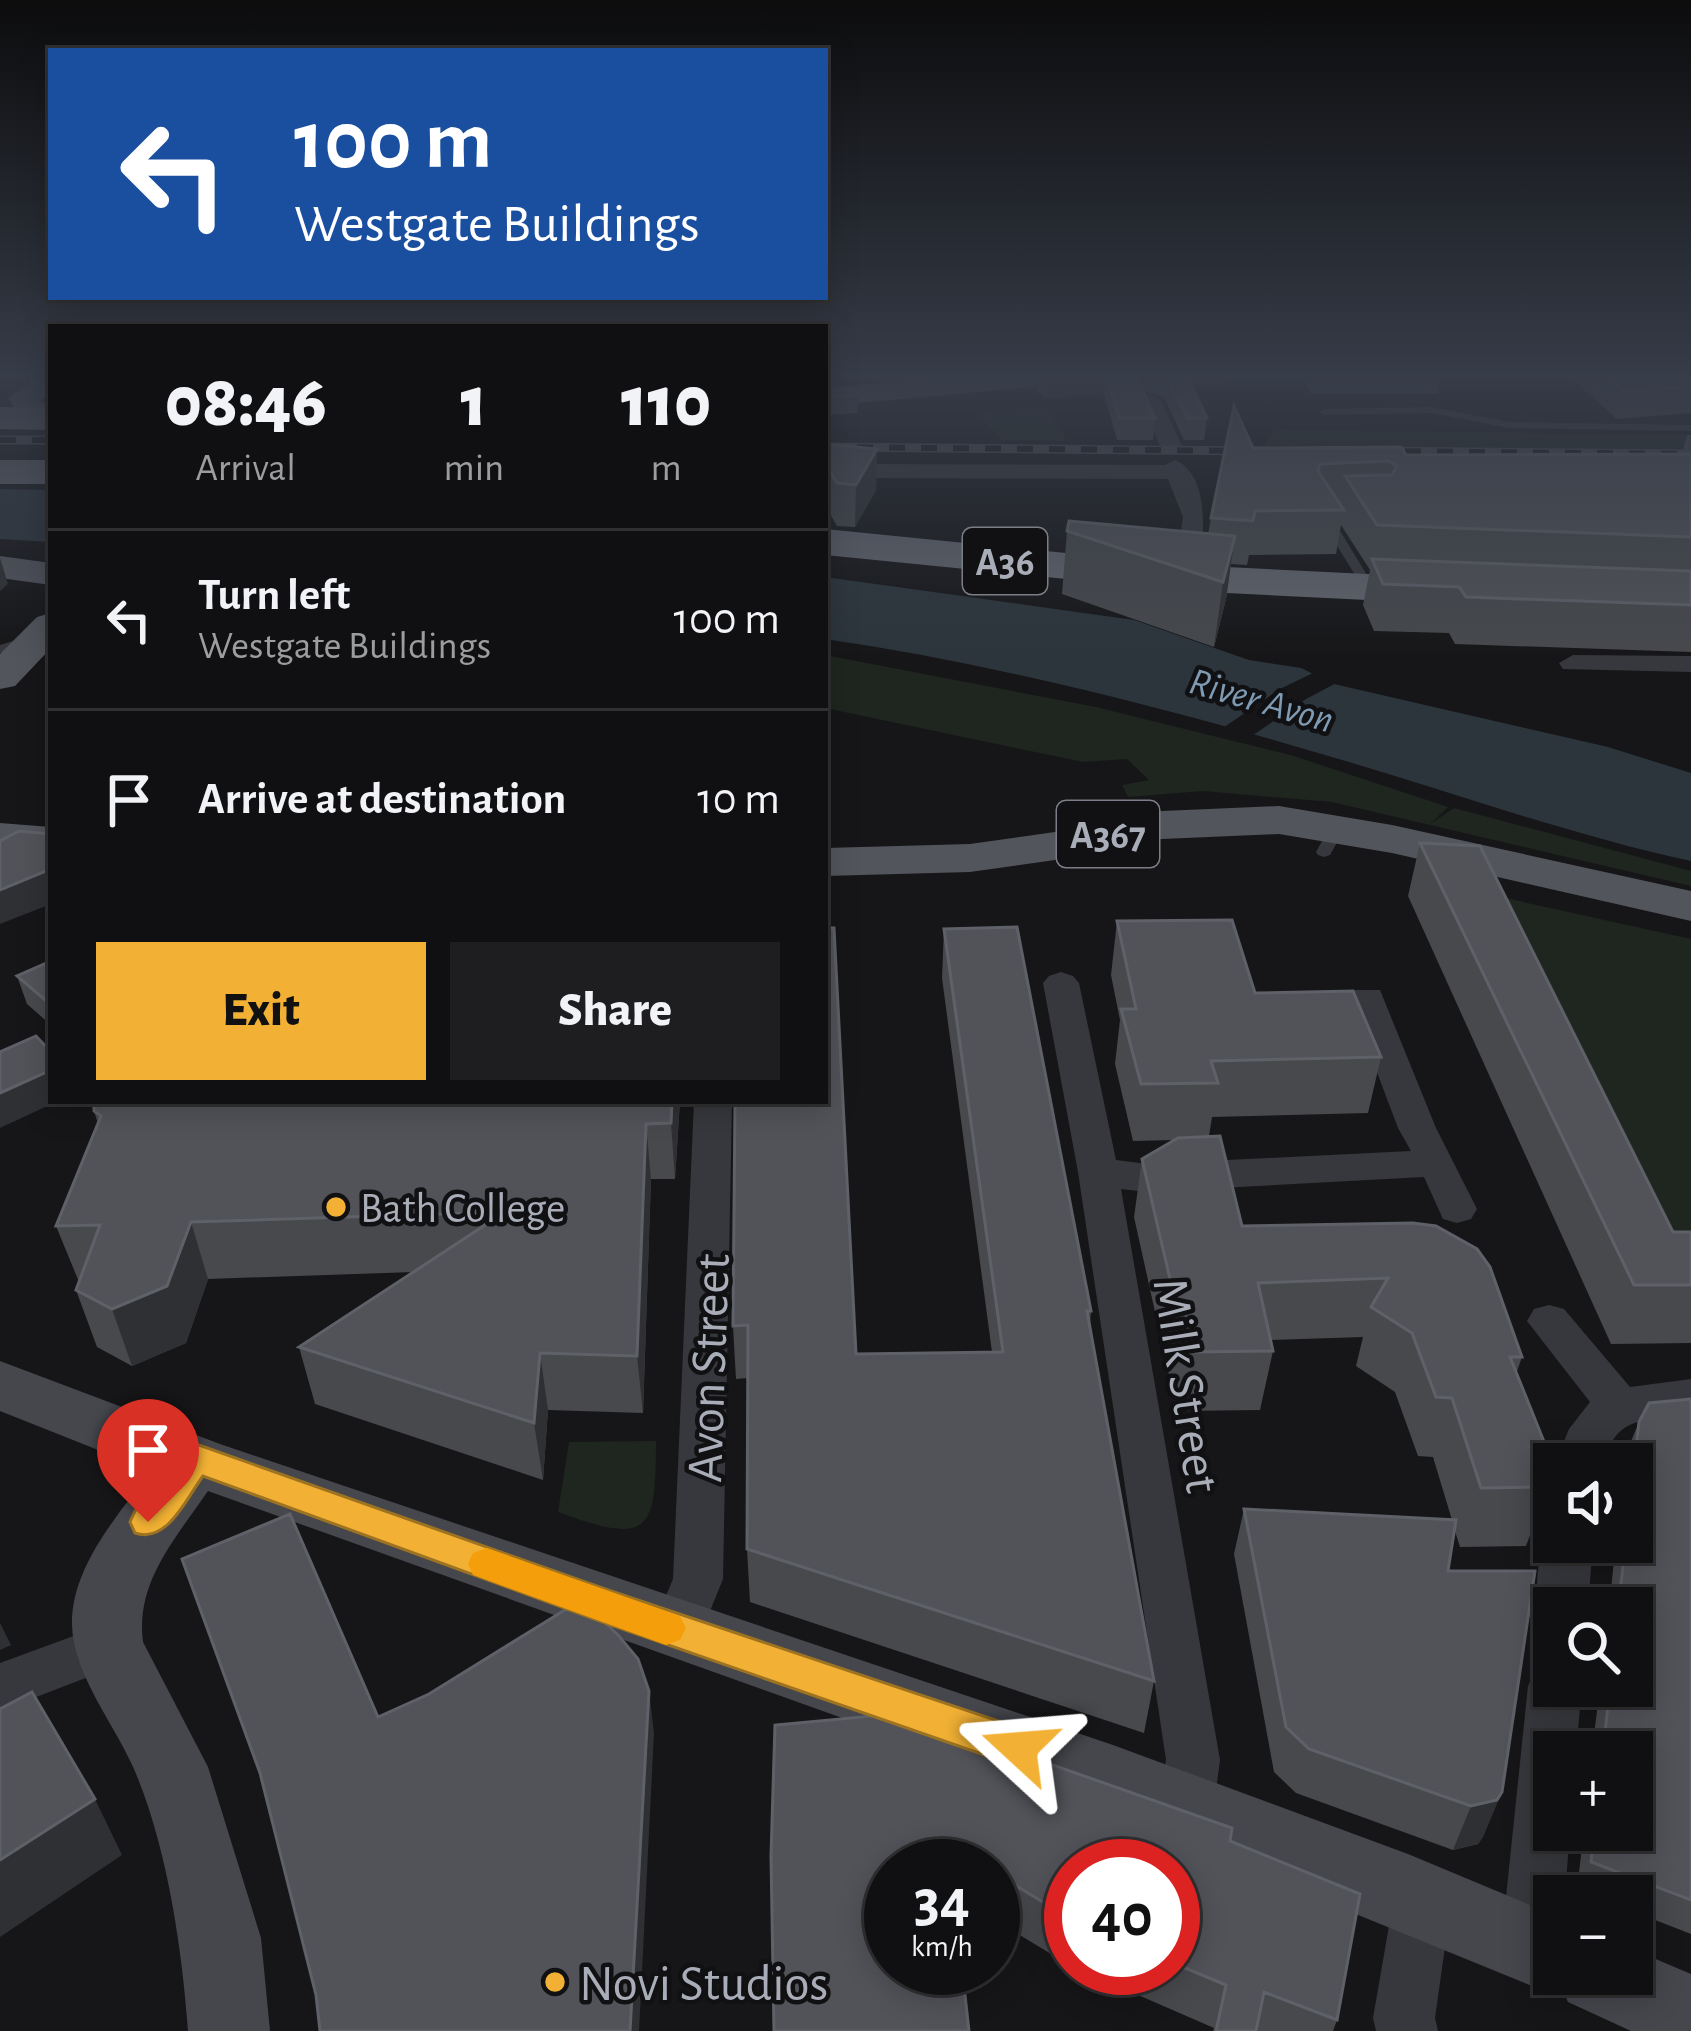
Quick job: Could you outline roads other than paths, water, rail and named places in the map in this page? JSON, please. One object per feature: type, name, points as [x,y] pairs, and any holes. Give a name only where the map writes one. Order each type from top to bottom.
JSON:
[{"type":"highway","points":[[0,472],[48,472]]},
{"type":"highway","name":"A36","points":[[828,542],[1186,578],[1499,593]]},
{"type":"main road","points":[[0,567],[48,574]]},
{"type":"main road","points":[[0,677],[30,637]]},
{"type":"main road","name":"A367","points":[[828,862],[970,858],[1055,846],[1139,826],[1279,820],[1330,840],[1691,906]]},
{"type":"street","points":[[828,471],[943,469]]},
{"type":"street","points":[[1177,469],[1195,517],[1186,578]]},
{"type":"street","points":[[1573,663],[1691,664]]},
{"type":"street","name":"Milk Street","points":[[1061,983],[1097,1172],[1193,1760],[1186,1806]]},
{"type":"street","points":[[1367,998],[1417,1128],[1457,1209]]},
{"type":"street","name":"Avon Street","points":[[677,1632],[698,1579],[708,1384],[713,1104]]},
{"type":"street","points":[[1097,1172],[1147,1178],[1438,1163]]},
{"type":"street","points":[[1549,1322],[1618,1406]]},
{"type":"street","points":[[0,1385],[102,1427],[677,1632],[1186,1806],[1424,1897],[1533,1946]]},
{"type":"street","points":[[1584,1443],[1585,1435],[1618,1406],[1691,1397]]},
{"type":"street","points":[[196,1459],[123,1560],[106,1620],[109,1646],[171,1767],[221,1938],[229,2031]]},
{"type":"street","points":[[0,1687],[109,1646]]},
{"type":"street","points":[[1555,1707],[1558,1875]]},
{"type":"street","points":[[1407,2031],[1404,2018],[1424,1897]]},
{"type":"street","points":[[1644,1995],[1691,2016]]},
{"type":"lane","points":[[1341,511],[1322,511],[1369,589]]},
{"type":"water","points":[[0,489],[48,490],[48,542],[0,539]]},
{"type":"water","name":"River Avon","points":[[828,577],[1134,620],[1249,660],[1301,668],[1334,684],[1608,747],[1691,773],[1691,861],[1562,828],[1155,708],[957,662],[828,640]]},
{"type":"place","name":"Bath College","points":[[336,1207]]},
{"type":"place","name":"Novi Studios","points":[[555,1982]]}]
